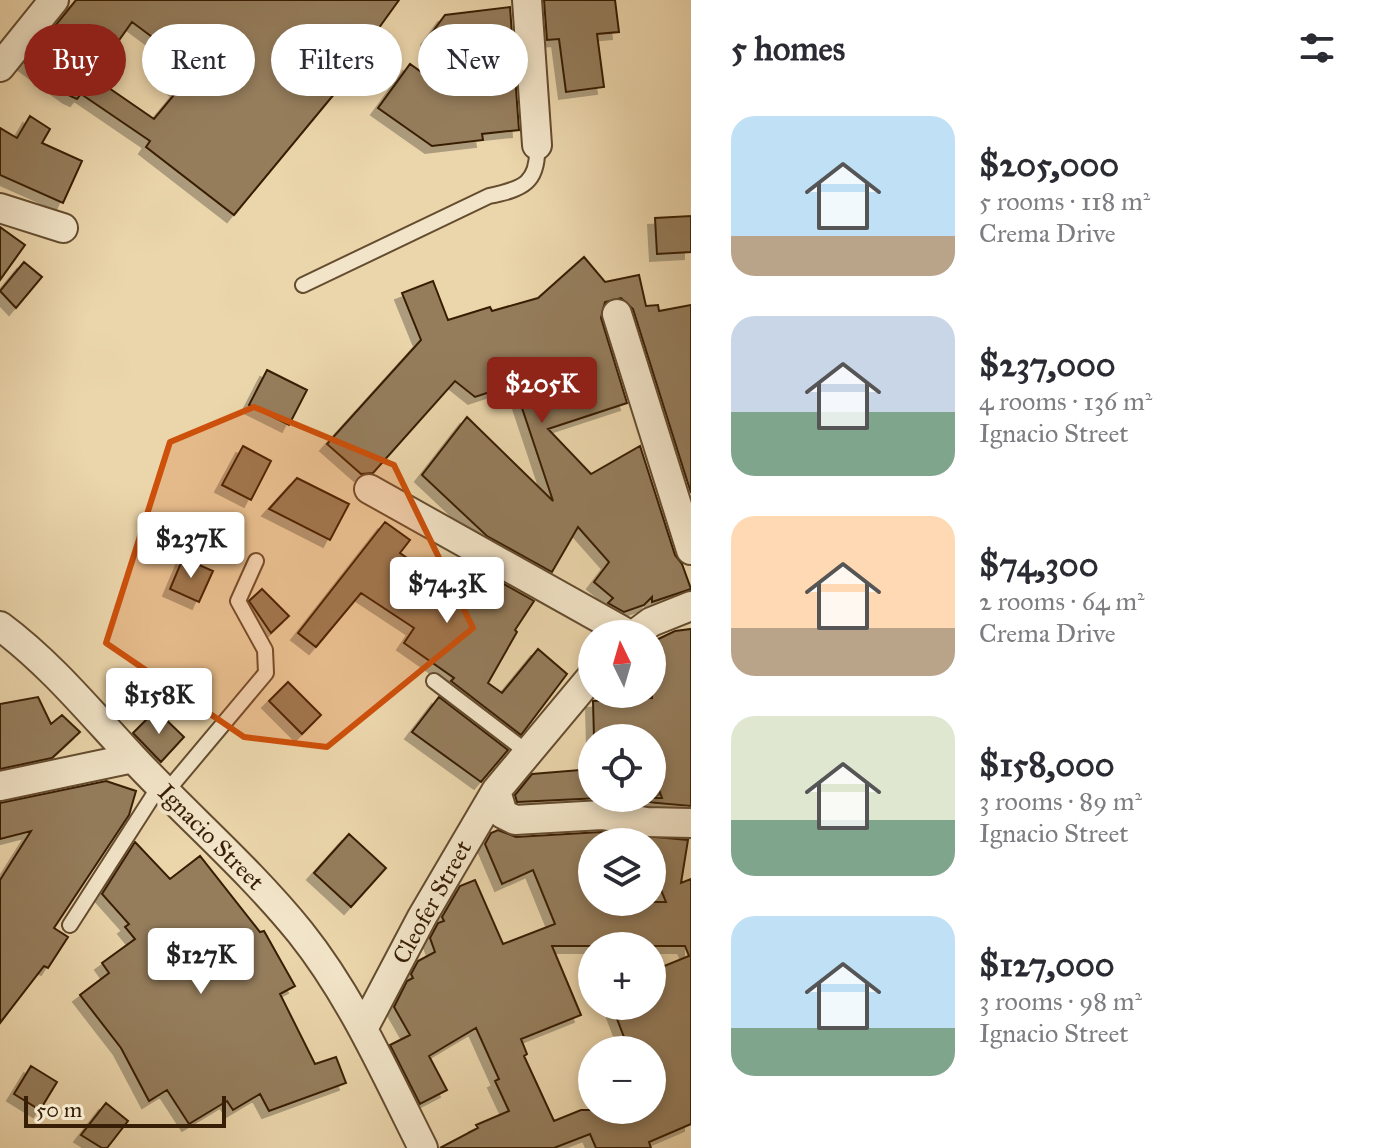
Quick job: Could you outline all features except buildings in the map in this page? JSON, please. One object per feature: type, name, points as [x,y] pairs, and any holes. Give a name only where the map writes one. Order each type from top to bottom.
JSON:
[{"type":"street","points":[[0,67],[54,0]]},
{"type":"street","points":[[527,0],[537,145]]},
{"type":"street","points":[[0,208],[63,228]]},
{"type":"street","points":[[617,314],[691,550]]},
{"type":"street","points":[[369,489],[603,620]]},
{"type":"street","points":[[656,620],[691,606]]},
{"type":"street","name":"Ignacio Street","points":[[0,626],[40,656],[133,758],[234,855],[302,934],[363,1029]]},
{"type":"street","name":"Cleofer Street","points":[[363,1029],[422,917],[496,791],[578,692]]},
{"type":"street","points":[[0,786],[133,758]]},
{"type":"street","points":[[496,791],[503,814],[515,820],[602,815],[647,822],[691,823]]},
{"type":"street","points":[[363,1029],[423,1148]]},
{"type":"lane","points":[[303,285],[489,196],[521,189],[533,175],[538,161],[537,145]]},
{"type":"lane","points":[[70,925],[163,788],[266,673],[265,650],[238,601],[256,561]]},
{"type":"lane","points":[[434,681],[527,752]]},
{"type":"highlighted area","points":[[254,407],[394,465],[473,628],[327,747],[244,737],[106,643],[170,442]]}]
